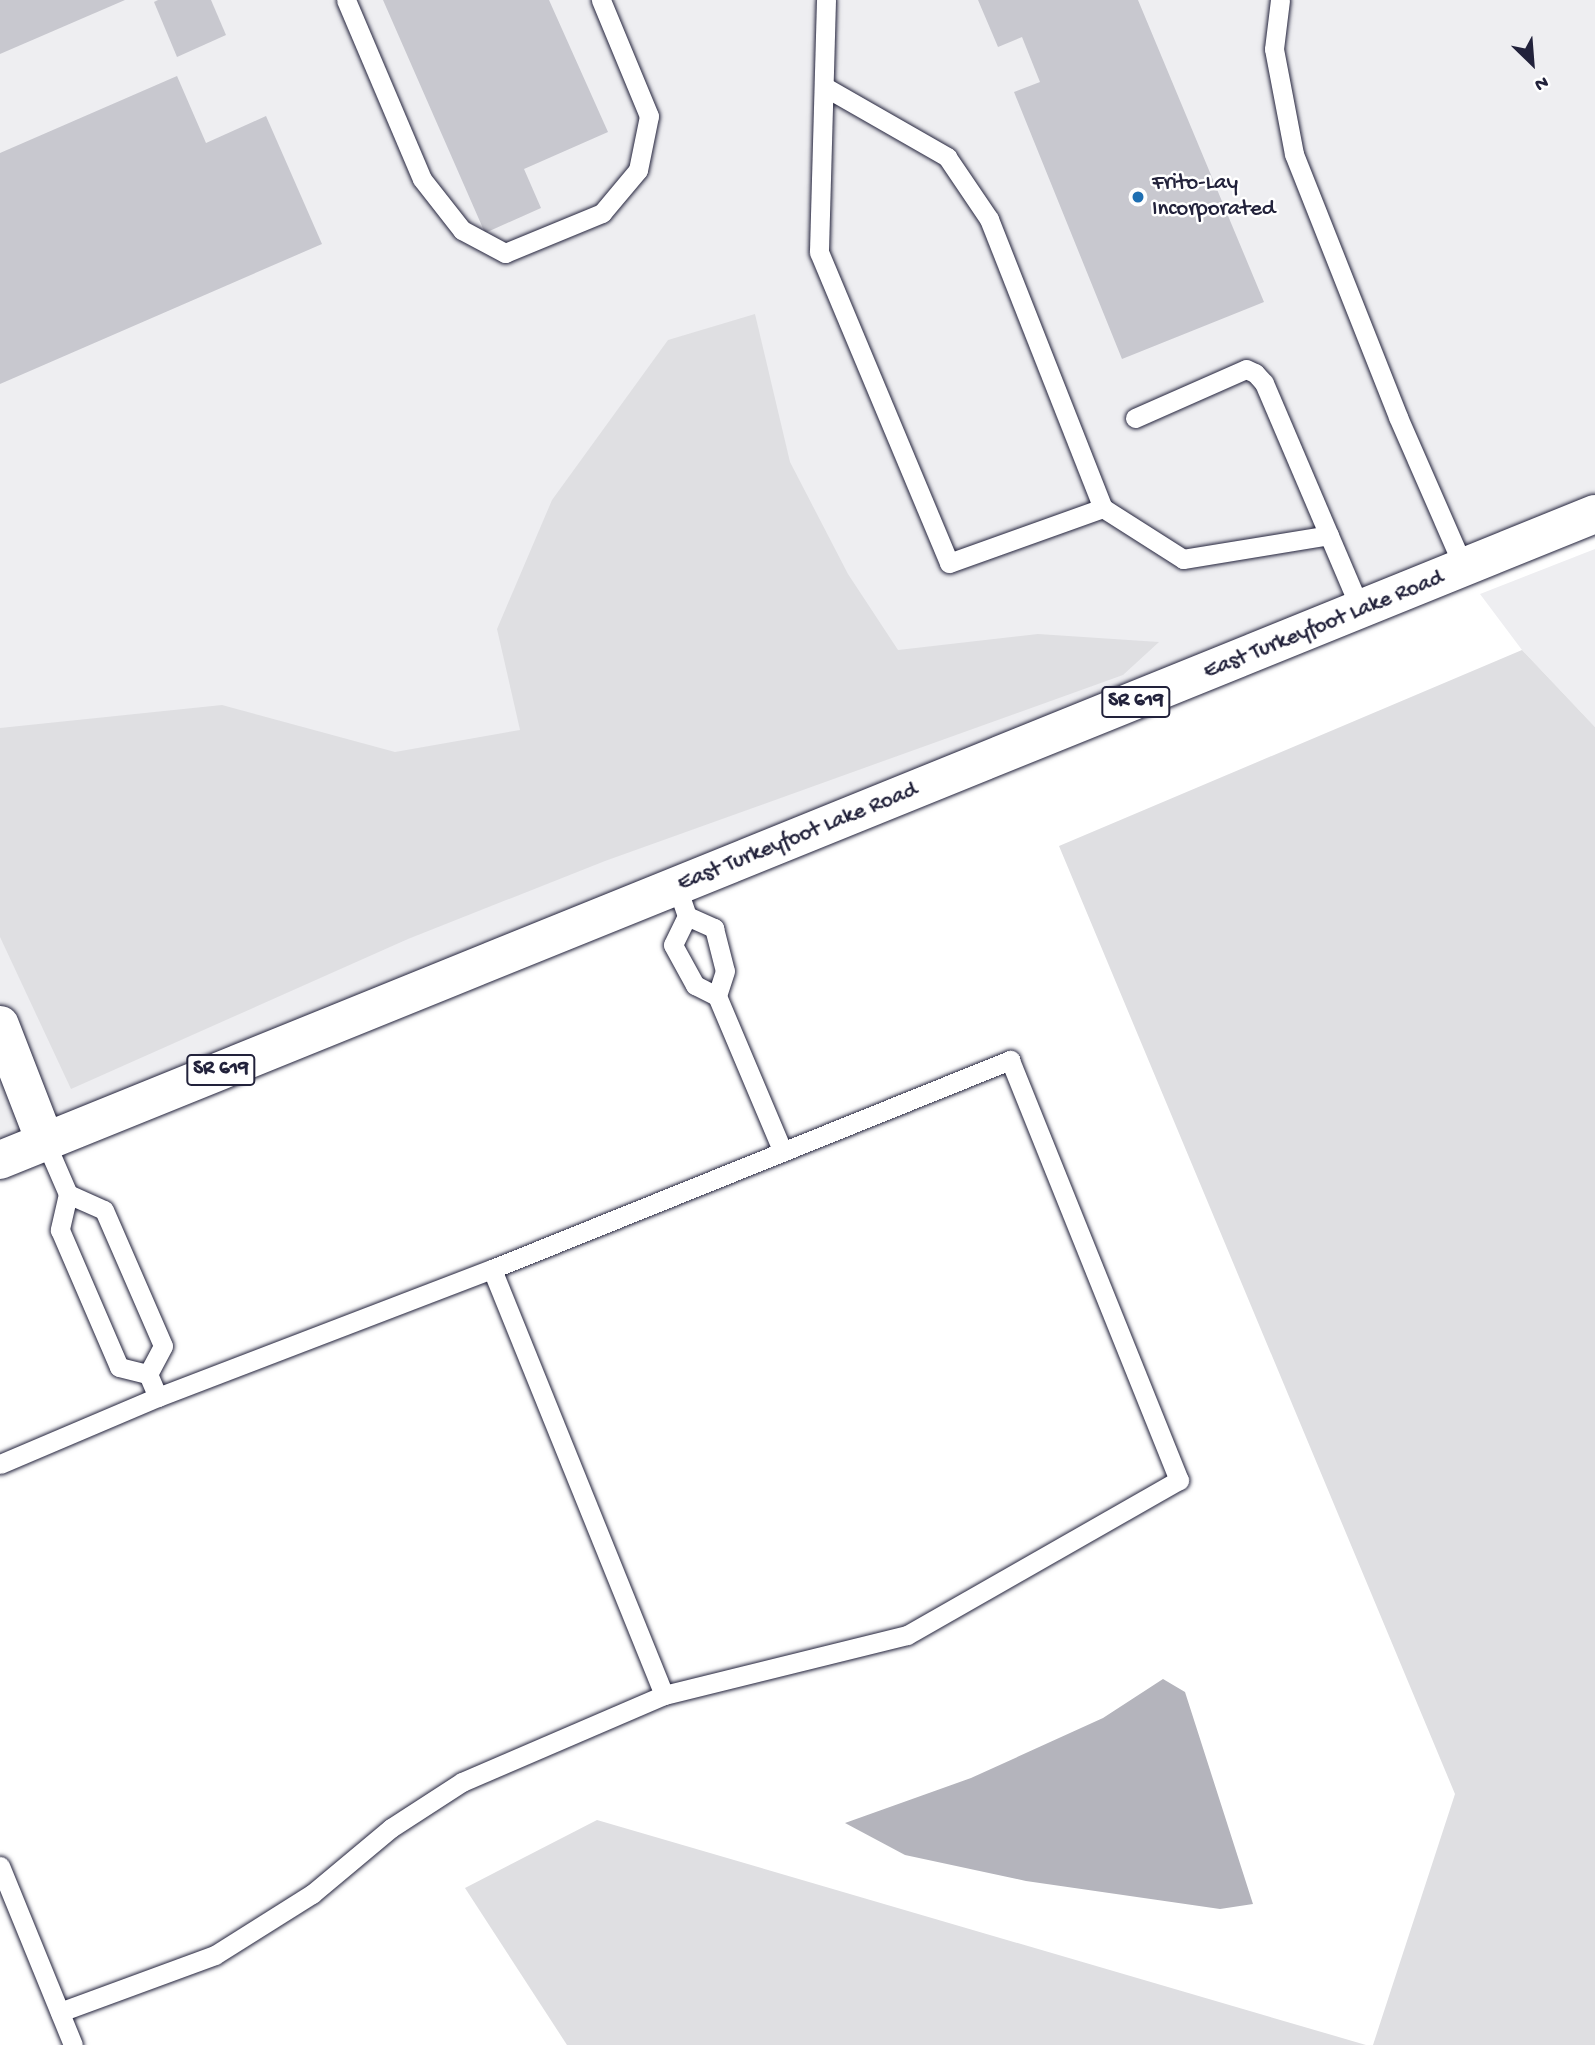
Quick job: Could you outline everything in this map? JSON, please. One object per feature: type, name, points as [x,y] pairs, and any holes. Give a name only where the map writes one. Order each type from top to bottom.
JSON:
[{"type":"main road","name":"East Turkeyfoot Lake Road","points":[[0,1160],[682,902],[1361,610],[1595,514]]},
{"type":"main road","points":[[0,1025],[45,1141]]},
{"type":"lane","points":[[346,0],[422,179],[462,230],[505,253],[602,213],[638,170],[649,116],[601,0]]},
{"type":"lane","points":[[826,0],[818,252],[948,563],[1103,508]]},
{"type":"lane","points":[[1280,0],[1274,49],[1294,154],[1398,417],[1464,568]]},
{"type":"lane","points":[[825,87],[947,157],[989,219],[1103,508],[1183,559],[1329,535]]},
{"type":"lane","points":[[1135,418],[1246,369],[1255,373],[1264,383],[1361,610]]},
{"type":"lane","points":[[717,996],[725,971],[714,928],[682,902],[673,945],[695,985],[717,996],[783,1152]]},
{"type":"lane","points":[[0,1464],[158,1397],[492,1269],[1010,1060],[1179,1480],[907,1635],[664,1695],[462,1782],[391,1828],[312,1894],[215,1955],[60,2012]]},
{"type":"lane","points":[[45,1141],[68,1194],[60,1230],[119,1367],[148,1374]]},
{"type":"lane","points":[[68,1194],[104,1210],[163,1346],[148,1374]]},
{"type":"lane","points":[[492,1269],[664,1695]]},
{"type":"lane","points":[[148,1374],[158,1397]]},
{"type":"lane","points":[[0,1866],[73,2045]]},
{"type":"shaded area","points":[[0,0],[1595,0],[1595,514],[0,1160]]},
{"type":"shaded area","points":[[755,314],[790,462],[848,574],[898,650],[1038,634],[1159,642],[1123,675],[605,861],[408,939],[71,1089],[0,937],[0,728],[222,705],[395,752],[520,730],[497,629],[552,500],[668,340]]},
{"type":"shaded area","points":[[1595,549],[1595,727],[1522,650],[1480,594]]},
{"type":"shaded area","points":[[1522,650],[1595,727],[1595,2045],[1373,2045],[1455,1794],[1059,846]]},
{"type":"shaded area","points":[[1163,1679],[1185,1692],[1253,1904],[1220,1909],[1026,1881],[905,1855],[845,1823],[971,1778],[1103,1718]]},
{"type":"shaded area","points":[[597,1820],[1366,2045],[567,2045],[465,1888]]},
{"type":"building","points":[[0,0],[125,0],[0,54]]},
{"type":"building","points":[[211,0],[226,35],[177,57],[154,2]]},
{"type":"building","points":[[383,0],[549,0],[608,132],[524,169],[541,208],[485,233]]},
{"type":"building","name":"Frito-Lay Incorporated","points":[[978,0],[1138,0],[1264,302],[1122,359],[1014,92],[1040,82],[1022,37],[998,47]]},
{"type":"building","points":[[177,76],[206,143],[266,116],[322,244],[0,384],[0,153]]},
{"type":"place","name":"Frito-Lay Incorporated","points":[[1138,197]]}]
